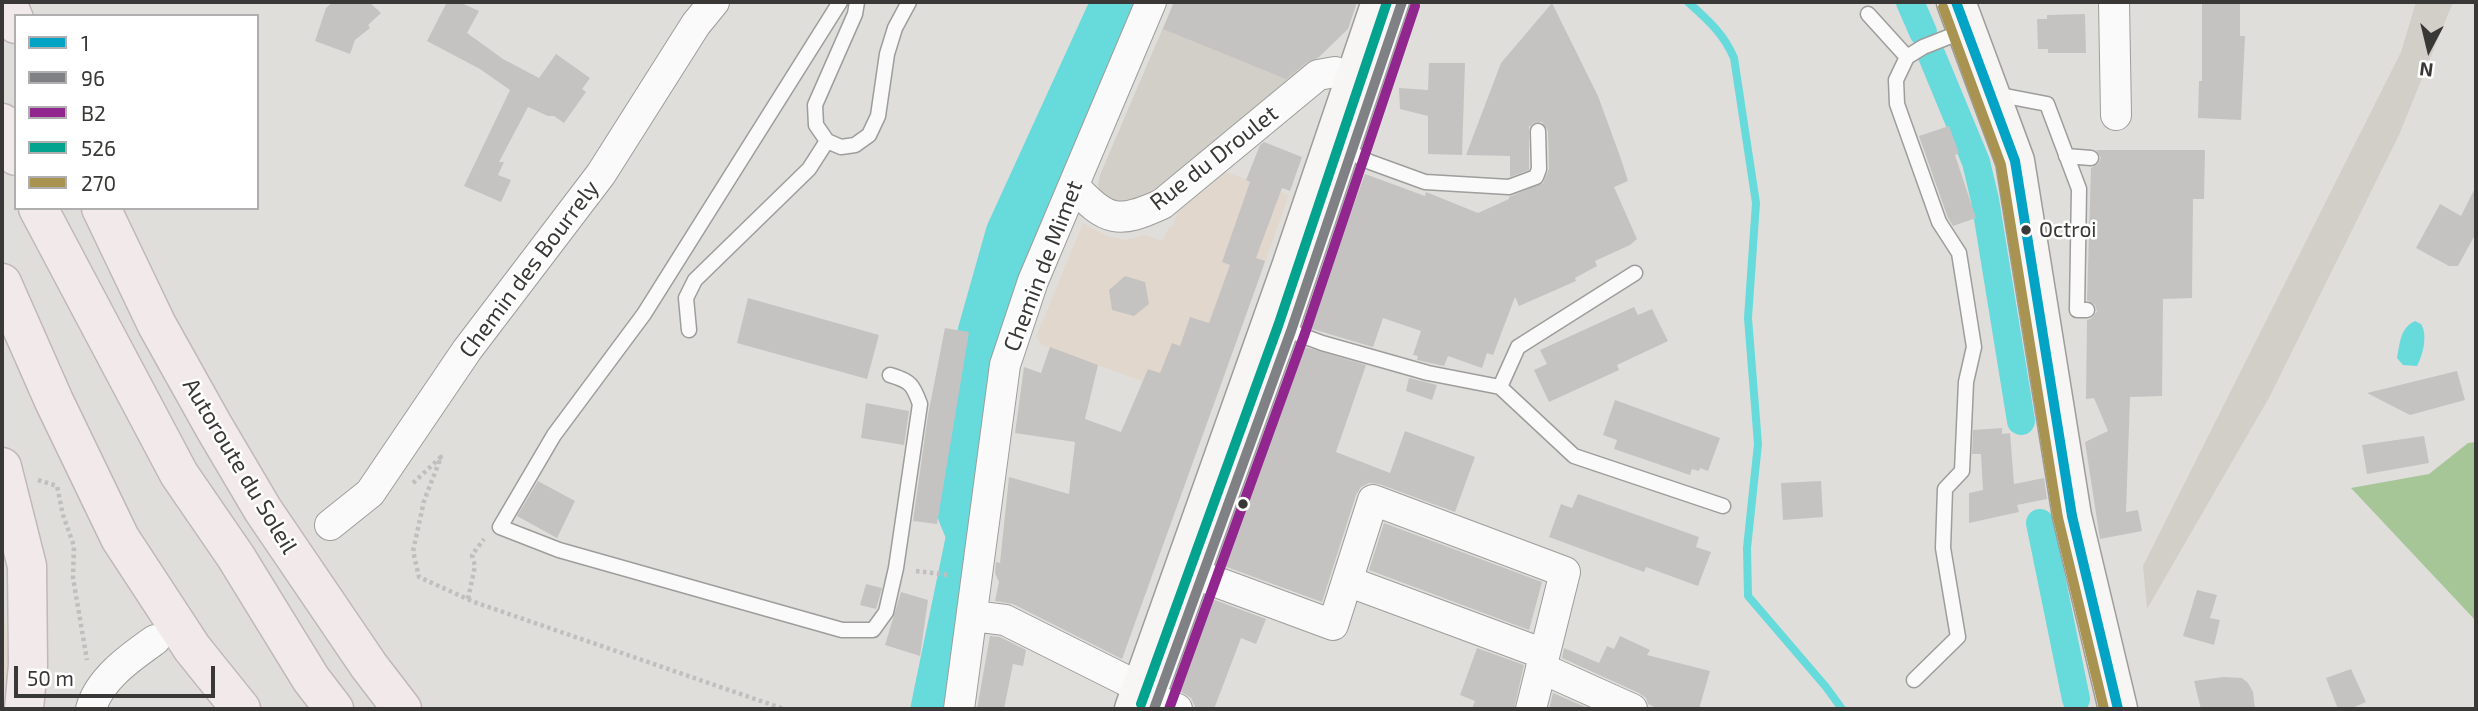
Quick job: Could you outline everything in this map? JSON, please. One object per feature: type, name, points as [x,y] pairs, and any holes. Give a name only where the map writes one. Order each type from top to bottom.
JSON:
[{"type":"highway","points":[[7,2],[14,19]]},
{"type":"highway","points":[[2,123],[14,151]]},
{"type":"highway","points":[[39,210],[180,474],[334,709]]},
{"type":"highway","name":"Autoroute du Soleil","points":[[102,210],[157,325],[214,427],[311,581],[402,709]]},
{"type":"highway","points":[[2,283],[54,401],[120,538],[192,648],[242,709]]},
{"type":"highway","points":[[16,470],[27,566],[28,665],[24,709]]},
{"type":"highway","points":[[311,581],[428,709]]},
{"type":"main road","points":[[1153,703],[1193,573],[1281,328],[1381,2]]},
{"type":"main road","points":[[1945,30],[1991,93],[2015,162],[2072,516],[2118,709]]},
{"type":"street","name":"Chemin des Bourrely","points":[[330,525],[370,492],[467,350],[601,174],[696,24],[714,2]]},
{"type":"street","name":"Chemin de Mimet","points":[[959,709],[1005,365],[1033,281],[1152,2]]},
{"type":"street","points":[[2114,2],[2116,115]]},
{"type":"street","name":"Rue du Droulet","points":[[1074,186],[1091,205],[1107,214],[1132,218],[1162,204],[1318,75],[1335,72],[1355,80]]},
{"type":"street","points":[[1193,573],[1333,625],[1373,500],[1565,572],[1531,709]]},
{"type":"street","points":[[1347,581],[1543,661],[1632,709]]},
{"type":"street","points":[[973,616],[1005,621],[1153,703]]},
{"type":"street","points":[[92,704],[122,664],[155,640]]},
{"type":"lane","points":[[840,2],[644,314],[554,435],[500,527],[559,550],[842,630],[873,630],[886,612],[896,568],[920,404],[914,386],[890,375]]},
{"type":"lane","points":[[857,2],[855,14],[815,105],[816,125],[827,141],[841,147],[855,145],[869,135],[878,116],[887,54],[895,27],[909,2]]},
{"type":"lane","points":[[1402,2],[1350,152],[1281,328],[1322,344],[1428,373],[1500,387],[1574,456],[1723,506]]},
{"type":"lane","points":[[1868,14],[1907,57]]},
{"type":"lane","points":[[1914,680],[1958,638],[1943,548],[1945,489],[1962,471],[1966,383],[1974,347],[1959,253],[1939,222],[1897,104],[1896,80],[1907,57],[1945,30]]},
{"type":"lane","points":[[1991,93],[2047,104],[2079,189],[2077,310],[2087,310]]},
{"type":"lane","points":[[1350,152],[1425,182],[1509,187],[1536,177],[1539,169],[1538,131]]},
{"type":"lane","points":[[689,330],[686,298],[695,280],[808,169],[827,141]]},
{"type":"lane","points":[[2066,156],[2091,158]]},
{"type":"lane","points":[[1500,387],[1518,347],[1635,273]]},
{"type":"path","points":[[370,492],[388,499],[398,497],[441,457],[424,501],[413,551],[419,577],[468,599],[784,709]]},
{"type":"path","points":[[16,470],[57,486],[63,515],[74,546],[74,578],[92,704]]},
{"type":"path","points":[[468,599],[475,566],[472,555],[486,536],[500,527]]},
{"type":"shaded area","points":[[1174,2],[1357,2],[1348,28],[1293,82],[1150,200],[1130,207],[1101,194],[1098,185],[1100,175]]},
{"type":"shaded area","points":[[2416,2],[2453,2],[2399,135],[2270,396],[2147,609],[2143,566],[2401,52]]},
{"type":"shaded area","points":[[1226,172],[1289,195],[1213,407],[1042,345],[1036,337],[1083,223],[1106,236],[1125,240],[1145,235],[1162,241],[1178,212]]},
{"type":"shaded area","points":[[2,580],[9,669],[2,701]]},
{"type":"green space","points":[[2476,442],[2476,621],[2351,488],[2429,474],[2468,443]]},
{"type":"water","points":[[2415,321],[2421,324],[2423,329],[2423,351],[2417,366],[2403,365],[2397,358],[2400,342],[2406,328]]},
{"type":"building","points":[[333,2],[369,2],[381,13],[368,25],[370,28],[355,40],[350,54],[315,41],[326,8]]},
{"type":"building","points":[[447,2],[459,2],[479,11],[467,33],[503,59],[539,78],[556,54],[590,78],[582,89],[586,92],[564,123],[554,116],[528,107],[499,162],[504,162],[498,175],[511,180],[501,202],[464,186],[510,90],[480,69],[427,41]]},
{"type":"building","points":[[1174,2],[1357,2],[1348,29],[1319,57],[1307,62],[1286,79],[1163,29]]},
{"type":"building","points":[[2202,2],[2240,2],[2240,36],[2245,36],[2241,120],[2198,118],[2199,81],[2202,81]]},
{"type":"building","points":[[1552,3],[1598,96],[1621,159],[1628,181],[1614,187],[1637,239],[1595,261],[1597,266],[1575,278],[1576,281],[1519,306],[1515,297],[1493,355],[1487,353],[1482,368],[1448,356],[1444,366],[1417,360],[1418,356],[1413,355],[1421,331],[1383,318],[1373,347],[1312,329],[1323,288],[1365,174],[1425,196],[1426,192],[1478,213],[1543,183],[1549,169],[1548,131],[1542,122],[1529,127],[1529,170],[1510,177],[1510,156],[1466,155],[1501,63]]},
{"type":"building","points":[[2085,14],[2086,53],[2048,53],[2048,49],[2038,49],[2037,19],[2047,19],[2047,15]]},
{"type":"building","points":[[1429,63],[1465,63],[1462,155],[1428,154],[1428,116],[1400,109],[1399,88],[1428,90]]},
{"type":"building","points":[[1949,126],[1959,153],[1955,155],[1976,218],[1953,226],[1919,136]]},
{"type":"building","points":[[1264,142],[1302,157],[1290,191],[1282,188],[1256,258],[1265,261],[1260,276],[1122,659],[1013,604],[995,601],[999,582],[995,573],[996,562],[1000,563],[1009,477],[1069,494],[1075,442],[1015,433],[1024,367],[1041,373],[1050,347],[1098,365],[1085,419],[1121,432],[1148,369],[1160,373],[1172,343],[1180,346],[1190,317],[1209,323],[1230,265],[1222,262],[1250,182],[1246,180],[1260,145]]},
{"type":"building","points":[[2096,150],[2205,150],[2204,199],[2193,199],[2192,298],[2163,299],[2162,396],[2130,397],[2126,512],[2138,510],[2142,531],[2100,539],[2085,442],[2108,431],[2094,398],[2086,399],[2087,320],[2097,311],[2095,305],[2087,300],[2091,168],[2098,164],[2101,158]]},
{"type":"building","points":[[2476,186],[2476,233],[2458,266],[2449,266],[2416,248],[2440,204],[2461,216]]},
{"type":"building","points":[[1125,276],[1145,282],[1149,304],[1134,316],[1112,310],[1109,290]]},
{"type":"building","points":[[748,298],[879,335],[867,379],[737,343]]},
{"type":"building","points":[[1634,307],[1638,315],[1652,309],[1668,341],[1617,365],[1619,370],[1549,402],[1534,370],[1547,364],[1540,350]]},
{"type":"building","points":[[945,328],[969,332],[937,524],[913,521],[928,415]]},
{"type":"building","points":[[1305,347],[1366,365],[1336,452],[1390,473],[1405,431],[1475,457],[1455,512],[1379,484],[1369,483],[1361,487],[1356,495],[1322,602],[1224,566]]},
{"type":"building","points":[[2457,371],[2465,400],[2410,415],[2367,393]]},
{"type":"building","points":[[1409,378],[1437,385],[1432,400],[1406,391]]},
{"type":"building","points":[[1615,400],[1720,438],[1708,471],[1692,469],[1690,475],[1614,449],[1617,440],[1603,435]]},
{"type":"building","points":[[866,403],[909,411],[904,445],[861,438]]},
{"type":"building","points":[[2002,428],[2002,434],[2010,433],[2014,484],[2044,478],[2047,499],[2017,505],[2019,512],[1969,523],[1969,493],[1983,490],[1981,454],[1972,454],[1973,430]]},
{"type":"building","points":[[2424,436],[2429,463],[2367,474],[2362,445]]},
{"type":"building","points":[[538,481],[575,501],[557,538],[517,516]]},
{"type":"building","points":[[1821,481],[1823,517],[1783,520],[1781,483]]},
{"type":"building","points":[[1578,494],[1699,537],[1696,547],[1711,552],[1698,586],[1646,567],[1644,572],[1549,537],[1561,504],[1572,508]]},
{"type":"building","points":[[1384,523],[1542,582],[1529,630],[1369,570]]},
{"type":"building","points":[[866,584],[882,588],[876,609],[860,605]]},
{"type":"building","points":[[2197,590],[2217,595],[2210,618],[2220,620],[2214,645],[2183,636]]},
{"type":"building","points":[[901,592],[928,600],[920,656],[885,645]]},
{"type":"building","points":[[1212,599],[1266,619],[1256,644],[1241,638],[1214,709],[1196,709],[1191,698],[1178,690]]},
{"type":"building","points":[[990,636],[1000,637],[1026,650],[1023,666],[1013,664],[1004,709],[977,709]]},
{"type":"building","points":[[1620,636],[1650,650],[1647,655],[1710,671],[1699,709],[1659,709],[1648,704],[1646,698],[1639,693],[1562,658],[1564,648],[1599,663],[1607,646],[1614,649]]},
{"type":"building","points":[[1477,648],[1524,665],[1514,709],[1472,709],[1475,701],[1460,695]]},
{"type":"building","points":[[2351,669],[2366,702],[2350,709],[2338,709],[2326,678]]},
{"type":"building","points":[[2223,677],[2242,678],[2248,683],[2253,692],[2255,709],[2201,709],[2194,681]]},
{"type":"building","points":[[1553,693],[1590,709],[1549,709]]},
{"type":"waterway","points":[[935,709],[971,535],[962,513],[982,333],[1010,234],[1116,2]]},
{"type":"waterway","points":[[1688,2],[1720,34],[1734,58],[1756,203],[1748,318],[1758,444],[1747,548],[1748,596],[1842,709]]},
{"type":"waterway","points":[[1910,2],[1923,32]]},
{"type":"waterway","points":[[1932,56],[1976,162],[1985,200],[2021,421]]},
{"type":"waterway","points":[[2040,523],[2076,699]]},
{"type":"transit line","name":"526","points":[[1141,704],[1278,326],[1387,2]]},
{"type":"transit line","name":"96","points":[[1154,709],[1291,331],[1402,2]]},
{"type":"transit line","name":"1","points":[[1956,2],[2015,161],[2072,516],[2118,709]]},
{"type":"transit line","name":"B2","points":[[1169,709],[1304,336],[1415,6]]},
{"type":"transit line","name":"270","points":[[1943,7],[2001,165],[2058,518],[2104,709]]},
{"type":"place","name":"Octroi","points":[[2026,230]]}]
